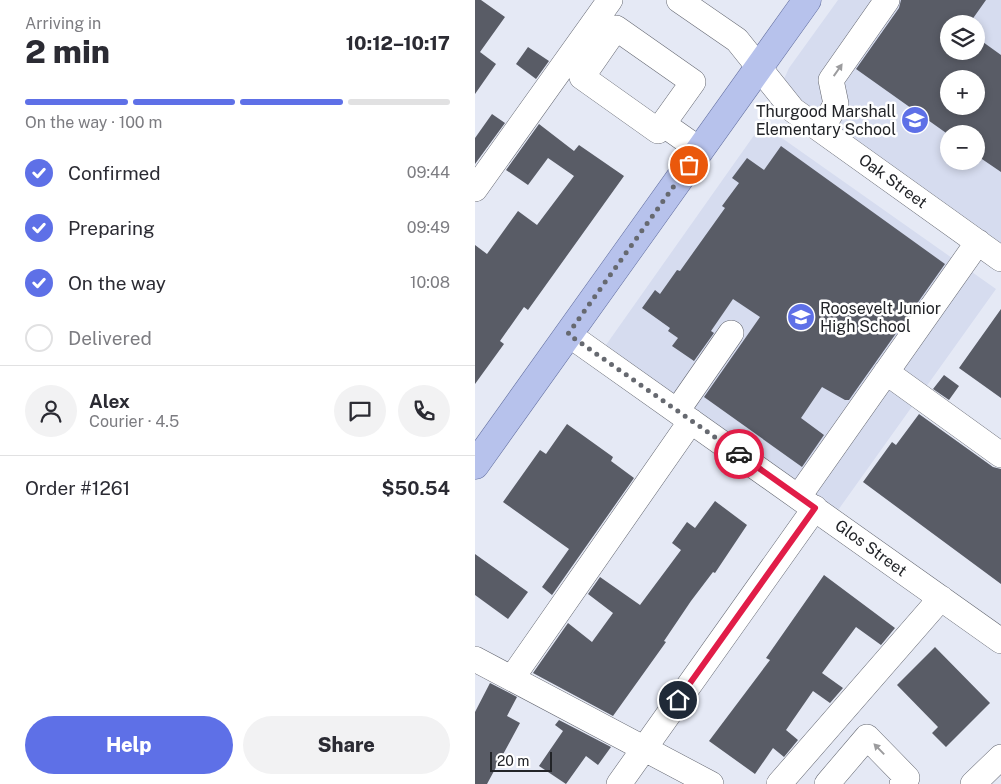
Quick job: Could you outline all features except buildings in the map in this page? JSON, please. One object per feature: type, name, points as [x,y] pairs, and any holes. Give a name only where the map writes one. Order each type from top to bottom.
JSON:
[{"type":"main road","points":[[475,464],[807,0]]},
{"type":"street","points":[[475,189],[610,0]]},
{"type":"street","name":"Oak Street","points":[[679,0],[737,40],[793,110],[1001,258]]},
{"type":"street","points":[[821,130],[836,104],[831,80],[887,0]]},
{"type":"street","points":[[663,124],[700,150]]},
{"type":"street","points":[[619,784],[807,502],[886,372],[977,242]]},
{"type":"street","points":[[512,678],[684,416],[731,333]]},
{"type":"street","name":"Glos Street","points":[[568,334],[1001,641]]},
{"type":"street","points":[[886,372],[1001,455]]},
{"type":"street","points":[[779,784],[941,598]]},
{"type":"street","points":[[475,658],[711,784]]},
{"type":"street","points":[[827,784],[867,737],[907,778],[902,784]]},
{"type":"street","points":[[973,784],[1001,757]]},
{"type":"shaded area","name":"Thurgood Marshall Elementary School","points":[[838,0],[1001,0],[1001,243],[791,93],[785,85],[784,79],[789,68]]},
{"type":"shaded area","name":"Roosevelt Junior High School","points":[[762,124],[996,289],[836,513],[606,345]]},
{"type":"way so far","points":[[689,165],[568,334],[739,454]]},
{"type":"place","name":"Thurgood Marshall Elementary School","points":[[915,120]]},
{"type":"place","name":"Roosevelt Junior High School","points":[[801,317]]},
{"type":"route","points":[[678,700],[815,508],[739,454]]}]
